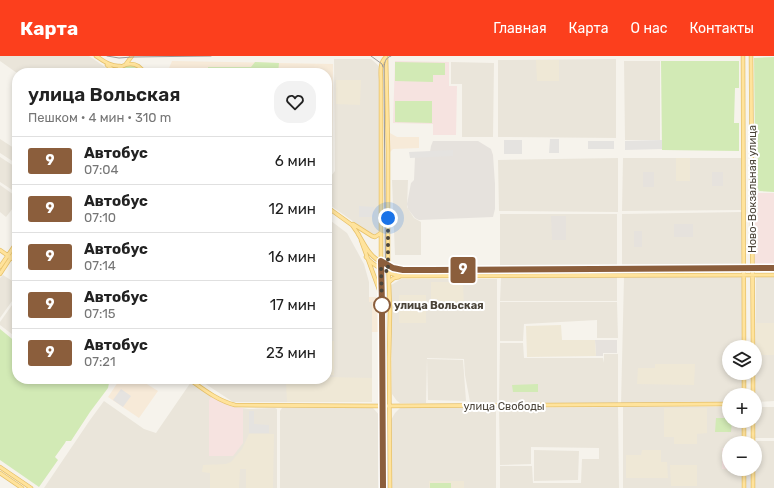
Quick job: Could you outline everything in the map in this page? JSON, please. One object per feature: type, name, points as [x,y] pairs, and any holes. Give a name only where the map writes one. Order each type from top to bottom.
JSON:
[{"type":"main road","points":[[96,56],[111,68]]},
{"type":"main road","points":[[119,68],[126,64],[132,56],[137,65],[141,68]]},
{"type":"main road","name":"Ново-Вокзальная улица","points":[[743,56],[744,340]]},
{"type":"main road","name":"Ново-Вокзальная улица","points":[[750,56],[753,340]]},
{"type":"main road","points":[[384,488],[381,268],[381,67],[383,60],[386,57],[388,272],[390,311],[390,488]]},
{"type":"main road","points":[[100,59],[113,66],[122,66]]},
{"type":"main road","points":[[126,64],[137,65]]},
{"type":"main road","points":[[332,210],[372,236],[375,237],[381,233]]},
{"type":"main road","points":[[343,218],[352,225],[370,254],[388,266],[403,270],[774,268]]},
{"type":"main road","points":[[358,234],[382,297]]},
{"type":"main road","points":[[0,250],[12,259]]},
{"type":"main road","points":[[0,274],[12,251]]},
{"type":"main road","points":[[0,267],[12,254]]},
{"type":"main road","points":[[366,257],[370,262],[394,275],[400,276],[774,275]]},
{"type":"main road","points":[[389,282],[400,276]]},
{"type":"main road","name":"улица Свободы","points":[[196,384],[218,399],[235,406],[722,404]]},
{"type":"main road","points":[[0,467],[31,488]]},
{"type":"main road","points":[[0,473],[22,488]]},
{"type":"main road","points":[[744,476],[744,488]]},
{"type":"main road","points":[[753,476],[753,488]]},
{"type":"shaded area","points":[[0,56],[89,56],[107,68],[12,68],[12,69],[0,61]]},
{"type":"shaded area","points":[[334,59],[371,59],[379,66],[379,232],[376,235],[371,234],[332,207],[332,175],[335,171]]},
{"type":"shaded area","points":[[616,59],[616,138],[498,137],[498,60]]},
{"type":"shaded area","points":[[536,60],[559,60],[559,81],[537,81]]},
{"type":"shaded area","points":[[172,61],[333,64],[332,169],[332,68],[169,68]]},
{"type":"shaded area","points":[[395,61],[449,62],[449,86],[457,86],[456,135],[433,135],[433,124],[393,123]]},
{"type":"shaded area","points":[[624,61],[660,61],[660,140],[625,140]]},
{"type":"shaded area","points":[[451,62],[494,63],[493,137],[462,137],[462,84],[451,84]]},
{"type":"shaded area","points":[[336,80],[361,80],[360,105],[336,104]]},
{"type":"shaded area","points":[[390,133],[397,137],[419,137],[419,148],[393,149],[390,152]]},
{"type":"shaded area","points":[[0,139],[12,147],[12,161],[0,153]]},
{"type":"shaded area","points":[[550,139],[559,139],[559,153],[549,153]]},
{"type":"shaded area","points":[[504,140],[522,140],[522,154],[504,154]]},
{"type":"shaded area","points":[[662,140],[662,149],[625,150],[625,141]]},
{"type":"shaded area","points":[[433,141],[478,141],[491,149],[493,155],[495,184],[495,209],[493,217],[419,220],[415,218],[408,209],[407,204],[411,183],[414,180],[415,157],[430,152]]},
{"type":"shaded area","points":[[588,141],[614,141],[614,149],[588,149]]},
{"type":"shaded area","points":[[453,150],[453,156],[410,158],[409,152]]},
{"type":"shaded area","points":[[0,157],[12,165],[12,190],[0,182]]},
{"type":"shaded area","points":[[618,158],[618,212],[499,211],[498,160]]},
{"type":"shaded area","points":[[623,158],[741,158],[741,210],[622,211]]},
{"type":"shaded area","points":[[676,158],[690,158],[690,181],[676,181]]},
{"type":"shaded area","points":[[643,172],[654,172],[654,187],[643,187]]},
{"type":"shaded area","points":[[712,172],[723,172],[723,186],[712,186]]},
{"type":"shaded area","points":[[392,180],[408,180],[407,207],[414,218],[421,222],[421,255],[395,255]]},
{"type":"shaded area","points":[[0,185],[12,193],[12,209],[6,217],[0,212]]},
{"type":"shaded area","points":[[755,193],[774,193],[774,264],[755,264]]},
{"type":"shaded area","points":[[359,206],[374,207],[374,217],[359,217]]},
{"type":"shaded area","points":[[742,212],[741,267],[622,266],[622,214]]},
{"type":"shaded area","points":[[500,214],[617,214],[617,266],[500,266]]},
{"type":"shaded area","points":[[551,216],[566,216],[566,240],[552,240]]},
{"type":"shaded area","points":[[332,222],[347,233],[364,264],[369,282],[369,301],[372,302],[372,402],[233,402],[206,384],[332,384]]},
{"type":"shaded area","points":[[674,224],[693,224],[693,237],[674,237]]},
{"type":"shaded area","points":[[634,231],[642,231],[642,247],[634,247]]},
{"type":"shaded area","points":[[3,275],[12,281],[12,301],[0,318],[0,278]]},
{"type":"shaded area","points":[[617,276],[617,301],[500,301],[501,278]]},
{"type":"shaded area","points":[[624,277],[743,277],[743,340],[722,340],[722,380],[743,380],[743,388],[722,388],[722,404],[621,405]]},
{"type":"shaded area","points":[[756,277],[774,277],[774,401],[762,402],[762,388],[755,388],[755,380],[762,380],[762,340],[755,340]]},
{"type":"shaded area","points":[[401,279],[497,279],[497,404],[470,402],[465,375],[464,359],[427,358],[426,403],[400,403],[397,401],[392,394],[391,285]]},
{"type":"shaded area","points":[[431,282],[463,282],[464,309],[438,309],[438,299],[431,299]]},
{"type":"shaded area","points":[[399,295],[426,295],[426,323],[399,323]]},
{"type":"shaded area","points":[[369,297],[376,297],[379,300],[379,332],[372,332],[372,302],[369,302]]},
{"type":"shaded area","points":[[500,302],[617,302],[618,338],[597,338],[597,320],[524,324],[523,341],[500,341]]},
{"type":"shaded area","points":[[12,305],[12,334],[0,325],[0,322]]},
{"type":"shaded area","points":[[756,323],[774,323],[774,355],[762,355],[762,340],[756,340]]},
{"type":"shaded area","points":[[561,325],[562,340],[595,340],[596,356],[527,357],[526,326]]},
{"type":"shaded area","points":[[595,340],[617,340],[617,353],[603,353],[603,356],[596,356]]},
{"type":"shaded area","points":[[332,341],[334,341],[334,375],[332,375]]},
{"type":"shaded area","points":[[500,343],[523,343],[524,358],[603,358],[604,363],[604,354],[618,354],[618,404],[499,404]]},
{"type":"shaded area","points":[[427,359],[463,360],[466,401],[428,400]]},
{"type":"shaded area","points":[[655,364],[695,364],[694,385],[637,384],[638,368],[655,368]]},
{"type":"shaded area","points":[[332,377],[372,378],[372,402],[287,402],[286,384],[332,384]]},
{"type":"shaded area","points":[[117,384],[147,384],[158,391],[139,418],[108,397]]},
{"type":"shaded area","points":[[190,384],[194,384],[219,401],[232,407],[249,409],[275,408],[277,409],[277,488],[44,488],[104,401],[144,429],[156,433]]},
{"type":"shaded area","points":[[121,389],[131,396],[123,407],[113,400]]},
{"type":"shaded area","points":[[212,396],[232,407],[243,408],[243,443],[233,456],[209,456],[209,400]]},
{"type":"shaded area","points":[[618,407],[619,488],[500,488],[500,466],[532,466],[533,483],[581,483],[582,459],[599,459],[599,448],[531,447],[531,464],[500,465],[499,408]]},
{"type":"shaded area","points":[[623,407],[722,407],[722,428],[743,428],[743,436],[722,436],[722,476],[743,476],[743,488],[623,488]]},
{"type":"shaded area","points":[[762,407],[774,407],[774,438],[762,438],[762,436],[755,436],[755,428],[762,428]]},
{"type":"shaded area","points":[[282,408],[373,408],[381,417],[382,421],[381,488],[280,488],[280,411]]},
{"type":"shaded area","points":[[400,408],[496,408],[496,488],[392,488],[391,420]]},
{"type":"shaded area","points":[[664,408],[707,408],[707,433],[697,434],[697,444],[674,444],[674,437],[664,437]]},
{"type":"shaded area","points":[[249,411],[254,411],[254,424],[269,425],[269,433],[249,433]]},
{"type":"shaded area","points":[[249,434],[274,434],[273,488],[246,488],[246,469],[240,469],[239,488],[210,488],[210,473],[202,472],[203,465],[226,464],[231,462],[242,449]]},
{"type":"shaded area","points":[[762,441],[774,441],[774,488],[755,488],[755,476],[762,476]]},
{"type":"shaded area","points":[[534,450],[579,451],[578,480],[534,481]]},
{"type":"shaded area","points":[[642,450],[661,450],[661,462],[667,462],[668,478],[626,478],[626,455],[641,455]]},
{"type":"shaded area","points":[[670,465],[697,465],[697,486],[671,486]]},
{"type":"shaded area","points":[[746,476],[751,476],[752,488],[746,488]]},
{"type":"shaded area","points":[[429,481],[464,481],[464,488],[429,488]]},
{"type":"green space","points":[[774,57],[774,192],[759,191],[757,186],[758,153],[755,137],[754,58]]},
{"type":"green space","points":[[661,61],[739,61],[739,88],[735,88],[734,123],[739,123],[739,151],[662,150]]},
{"type":"green space","points":[[255,62],[279,63],[278,68],[208,68],[208,67],[251,67]]},
{"type":"green space","points":[[395,62],[445,63],[445,75],[433,75],[433,82],[395,81]]},
{"type":"green space","points":[[132,65],[138,68],[122,68]]},
{"type":"green space","points":[[395,101],[432,101],[432,123],[395,122]]},
{"type":"green space","points":[[0,329],[12,339],[12,384],[109,384],[108,388],[71,441],[66,441],[55,457],[58,460],[39,487],[0,460]]},
{"type":"green space","points":[[538,384],[538,392],[513,392],[512,385]]},
{"type":"green space","points":[[716,418],[722,418],[722,428],[731,428],[731,432],[715,432]]},
{"type":"green space","points":[[430,483],[451,483],[451,488],[430,488]]},
{"type":"tram line","points":[[107,56],[119,58],[211,56]]},
{"type":"tram line","points":[[371,56],[382,64],[383,67]]},
{"type":"tram line","points":[[387,488],[384,67],[386,59],[391,56]]},
{"type":"bus line","name":"9","points":[[383,488],[384,415],[381,261],[393,268],[403,270],[774,268]]},
{"type":"place","name":"улица Вольская","points":[[382,305]]},
{"type":"route","points":[[382,305],[381,268],[388,272],[388,218]]}]
